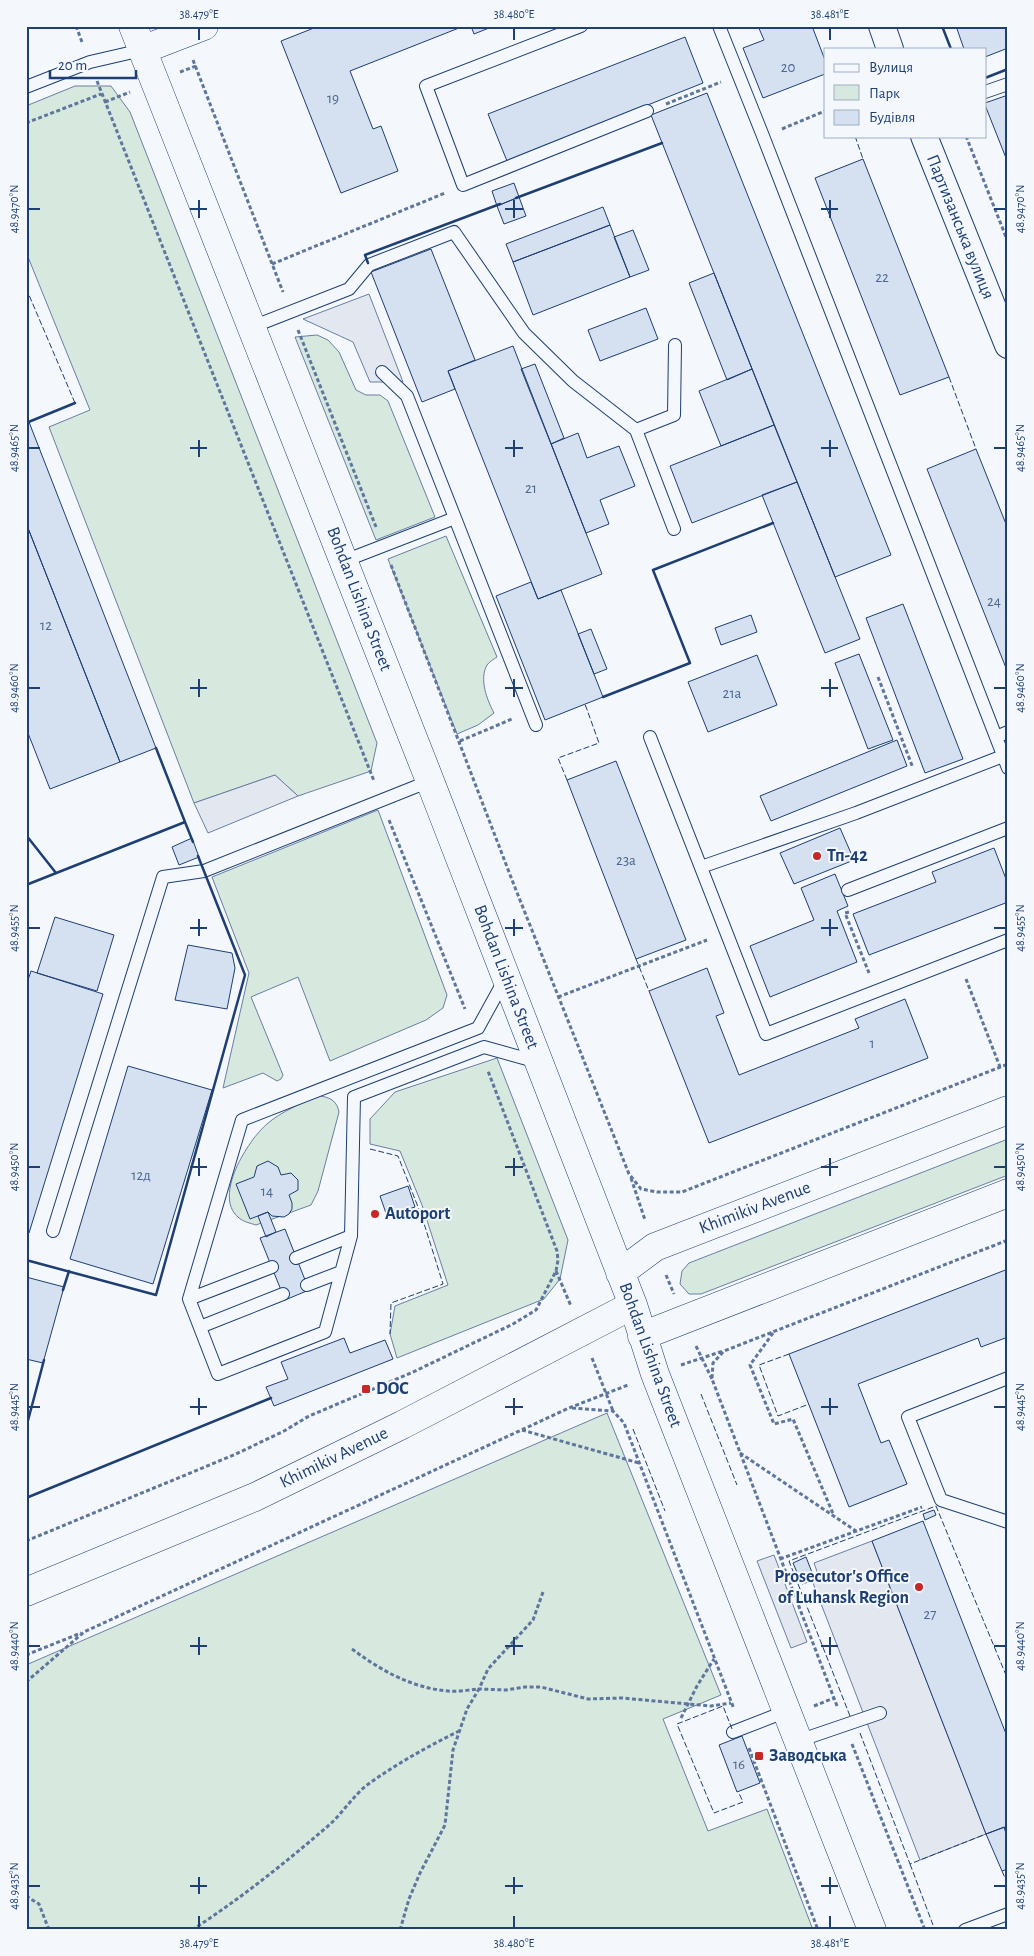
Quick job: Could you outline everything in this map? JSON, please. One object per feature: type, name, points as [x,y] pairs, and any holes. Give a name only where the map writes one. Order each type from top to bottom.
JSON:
[{"type":"main road","points":[[138,38],[204,26]]},
{"type":"main road","name":"Bohdan Lishina Street","points":[[138,38],[506,976],[633,1305],[642,1336],[872,1930]]},
{"type":"main road","name":"Khimikiv Avenue","points":[[620,1273],[655,1247],[1008,1110]]},
{"type":"main road","points":[[642,1336],[1008,1193]]},
{"type":"main road","name":"Khimikiv Avenue","points":[[26,1592],[255,1497],[402,1425],[633,1305]]},
{"type":"street","points":[[882,26],[890,48]]},
{"type":"street","name":"Партизанська вулиця","points":[[925,138],[1008,345]]},
{"type":"lane","points":[[580,26],[426,86],[463,186],[647,111]]},
{"type":"lane","points":[[701,867],[856,813],[920,788],[1006,762],[1002,735],[719,26]]},
{"type":"lane","points":[[26,87],[90,62],[138,38]]},
{"type":"lane","points":[[986,92],[1008,84]]},
{"type":"lane","points":[[252,327],[349,290],[369,265],[454,232],[524,333],[573,381],[636,430],[674,530]]},
{"type":"lane","points":[[636,430],[674,415],[675,344]]},
{"type":"lane","points":[[382,372],[407,396],[536,725]]},
{"type":"lane","points":[[344,561],[455,518]]},
{"type":"lane","points":[[650,737],[766,1034],[1008,940]]},
{"type":"lane","points":[[54,1231],[163,877],[204,870],[430,781]]},
{"type":"lane","points":[[848,890],[1008,828]]},
{"type":"lane","points":[[506,976],[478,1028],[242,1120],[189,1299],[218,1374],[325,1332],[351,1236],[354,1097],[484,1047],[539,1062]]},
{"type":"lane","points":[[296,1258],[351,1236]]},
{"type":"lane","points":[[189,1299],[272,1267]]},
{"type":"lane","points":[[307,1285],[341,1272]]},
{"type":"lane","points":[[200,1327],[282,1294]]},
{"type":"lane","points":[[1008,1378],[908,1417],[941,1500],[1008,1522]]},
{"type":"lane","points":[[737,1730],[787,1711]]},
{"type":"lane","points":[[798,1741],[880,1713]]},
{"type":"lane","points":[[965,1930],[1008,1914]]},
{"type":"path","points":[[76,26],[101,94],[473,1030]]},
{"type":"path","points":[[196,66],[629,1174],[655,1247],[684,1319],[712,1379],[925,1930]]},
{"type":"path","points":[[647,111],[739,75]]},
{"type":"path","points":[[26,123],[101,94]]},
{"type":"path","points":[[763,136],[824,111]]},
{"type":"path","points":[[967,138],[1008,242]]},
{"type":"path","points":[[272,264],[463,186]]},
{"type":"path","points":[[878,678],[920,788]]},
{"type":"path","points":[[460,741],[530,711]]},
{"type":"path","points":[[848,890],[856,909],[845,913],[876,991]]},
{"type":"path","points":[[558,996],[726,932]]},
{"type":"path","points":[[959,959],[1000,1067]]},
{"type":"path","points":[[26,1541],[236,1454],[284,1431],[309,1416],[411,1373],[514,1324],[536,1310],[556,1270],[557,1251],[480,1049]]},
{"type":"path","points":[[629,1174],[641,1189],[657,1192],[682,1192],[1008,1064]]},
{"type":"path","points":[[712,1379],[713,1364],[724,1350],[1008,1240]]},
{"type":"path","points":[[773,1332],[750,1365],[774,1424],[793,1418],[834,1516]]},
{"type":"path","points":[[26,1655],[84,1632],[569,1408],[613,1411],[624,1423],[731,1703],[737,1730],[818,1930]]},
{"type":"path","points":[[522,1430],[639,1463]]},
{"type":"path","points":[[740,1453],[856,1531]]},
{"type":"path","points":[[780,1559],[941,1500]]},
{"type":"path","points":[[400,1930],[409,1898],[445,1825],[453,1750],[467,1709],[488,1669],[533,1620],[543,1592]]},
{"type":"path","points":[[26,1682],[84,1632]]},
{"type":"path","points":[[352,1649],[382,1670],[414,1684],[448,1692],[541,1687],[588,1699],[622,1698],[711,1706],[731,1703]]},
{"type":"path","points":[[681,1718],[696,1686],[714,1658]]},
{"type":"path","points":[[192,1930],[220,1912],[315,1837],[341,1814],[365,1787],[391,1769],[459,1730]]},
{"type":"path","points":[[26,1896],[39,1904],[49,1930]]},
{"type":"green space","points":[[75,86],[111,86],[130,112],[377,743],[371,771],[298,796],[275,775],[194,803],[49,427],[90,410],[26,252],[26,106]]},
{"type":"green space","points":[[317,335],[328,340],[339,352],[356,390],[366,395],[380,395],[388,401],[435,517],[376,540],[295,337]]},
{"type":"green space","points":[[446,536],[497,657],[487,665],[484,677],[487,696],[494,713],[478,725],[457,734],[388,559]]},
{"type":"green space","points":[[378,810],[447,995],[443,1008],[426,1020],[330,1061],[298,977],[251,997],[283,1075],[281,1079],[277,1081],[263,1073],[223,1088],[249,973],[212,877]]},
{"type":"green space","points":[[497,1058],[568,1240],[560,1279],[544,1299],[397,1358],[390,1334],[395,1306],[448,1285],[422,1205],[400,1151],[370,1144],[370,1119],[395,1092]]},
{"type":"green space","points":[[321,1096],[333,1101],[339,1112],[318,1191],[311,1205],[256,1225],[242,1220],[231,1208],[229,1196],[236,1169],[251,1142],[267,1124],[278,1116],[293,1107]]},
{"type":"green space","points":[[1008,1139],[1008,1175],[701,1294],[689,1294],[680,1284],[682,1271],[689,1263]]},
{"type":"green space","points":[[607,1413],[721,1695],[663,1719],[708,1831],[767,1809],[813,1930],[26,1930],[26,1665]]},
{"type":"shaded area","points":[[369,294],[403,382],[370,382],[353,342],[303,319]]},
{"type":"shaded area","points":[[275,775],[298,796],[208,833],[194,803]]},
{"type":"shaded area","points":[[872,1541],[986,1834],[920,1860],[813,1583],[820,1580],[814,1563]]},
{"type":"shaded area","points":[[774,1555],[807,1642],[791,1648],[757,1561]]},
{"type":"building","points":[[319,26],[464,26],[350,71],[373,129],[381,126],[398,171],[341,193],[281,41]]},
{"type":"building","points":[[471,26],[494,26],[474,34]]},
{"type":"building","points":[[758,26],[812,26],[824,57],[824,74],[763,98],[743,48],[764,40]]},
{"type":"building","points":[[956,26],[1008,26],[1008,48],[986,57],[986,48],[964,48]]},
{"type":"building","points":[[685,37],[703,83],[507,161],[488,114]]},
{"type":"building","points":[[707,93],[891,555],[835,577],[651,115]]},
{"type":"building","points":[[1008,95],[1008,163],[986,108],[986,103]]},
{"type":"building","points":[[863,159],[949,377],[900,395],[815,178]]},
{"type":"building","points":[[514,183],[519,197],[497,206],[492,191]]},
{"type":"building","points":[[519,197],[526,216],[504,224],[497,206]]},
{"type":"building","points":[[603,207],[610,225],[513,262],[506,244]]},
{"type":"building","points":[[610,225],[630,277],[533,315],[513,262]]},
{"type":"building","points":[[633,230],[649,270],[630,277],[614,237]]},
{"type":"building","points":[[431,249],[475,360],[448,371],[455,389],[422,402],[371,272]]},
{"type":"building","points":[[714,273],[752,369],[727,380],[689,283]]},
{"type":"building","points":[[646,308],[658,339],[600,361],[588,330]]},
{"type":"building","points":[[513,346],[602,574],[538,599],[448,371]]},
{"type":"building","points":[[535,364],[564,438],[551,444],[521,369]]},
{"type":"building","points":[[752,369],[774,425],[721,446],[699,391]]},
{"type":"building","points":[[29,422],[156,748],[120,762],[26,523],[26,423]]},
{"type":"building","points":[[774,425],[797,482],[692,523],[670,466]]},
{"type":"building","points":[[578,433],[587,458],[619,446],[635,486],[600,500],[609,524],[586,533],[551,444]]},
{"type":"building","points":[[976,449],[1008,529],[1008,673],[927,469]]},
{"type":"building","points":[[797,482],[860,639],[825,653],[762,495]]},
{"type":"building","points":[[26,523],[120,762],[50,789],[26,728]]},
{"type":"building","points":[[531,582],[538,599],[561,590],[603,697],[545,720],[496,596]]},
{"type":"building","points":[[903,604],[963,759],[925,773],[866,618]]},
{"type":"building","points":[[751,615],[757,632],[721,645],[715,628]]},
{"type":"building","points":[[591,629],[607,669],[594,674],[578,634]]},
{"type":"building","points":[[859,654],[893,740],[868,749],[835,663]]},
{"type":"building","points":[[757,655],[777,705],[708,732],[688,682]]},
{"type":"building","points":[[897,740],[907,766],[771,821],[760,796]]},
{"type":"building","points":[[616,761],[686,940],[636,959],[567,780]]},
{"type":"building","name":"Тп-42","points":[[840,828],[854,860],[794,884],[780,853]]},
{"type":"building","points":[[192,838],[199,857],[179,865],[172,847]]},
{"type":"building","points":[[994,848],[1008,884],[1008,902],[869,955],[853,914],[936,882],[932,872]]},
{"type":"building","points":[[835,874],[848,906],[837,911],[857,962],[770,997],[750,946],[814,920],[801,888]]},
{"type":"building","points":[[55,917],[114,935],[97,991],[37,973]]},
{"type":"building","points":[[188,945],[232,953],[235,968],[227,1009],[175,1000]]},
{"type":"building","points":[[707,968],[724,1013],[716,1016],[739,1075],[859,1028],[855,1019],[905,999],[928,1058],[709,1143],[649,991]]},
{"type":"building","points":[[31,971],[103,994],[29,1233],[26,1232],[26,986]]},
{"type":"building","points":[[128,1066],[212,1090],[153,1284],[70,1259]]},
{"type":"building","points":[[268,1161],[278,1167],[281,1175],[291,1173],[298,1180],[298,1190],[289,1195],[292,1209],[289,1214],[284,1217],[272,1216],[268,1212],[250,1219],[236,1184],[254,1177],[257,1166]]},
{"type":"building","points":[[408,1186],[415,1207],[387,1216],[380,1196]]},
{"type":"building","points":[[268,1212],[276,1232],[266,1237],[258,1216]]},
{"type":"building","points":[[285,1229],[309,1290],[285,1300],[260,1238]]},
{"type":"building","points":[[1008,1269],[1008,1337],[981,1347],[978,1338],[858,1384],[881,1443],[889,1440],[907,1484],[849,1507],[789,1354]]},
{"type":"building","points":[[26,1277],[64,1287],[43,1363],[26,1359]]},
{"type":"building","points":[[344,1338],[350,1353],[385,1340],[393,1359],[274,1406],[266,1387],[288,1379],[281,1362]]},
{"type":"building","points":[[934,1510],[936,1515],[925,1520],[923,1514]]},
{"type":"building","points":[[923,1521],[1008,1739],[1008,1826],[986,1834],[872,1541]]},
{"type":"building","points":[[806,1557],[815,1580],[802,1584],[793,1563]]},
{"type":"building","points":[[742,1736],[760,1783],[737,1792],[719,1745]]},
{"type":"building","points":[[1004,1827],[1008,1840],[1008,1869],[1002,1871],[986,1834]]},
{"type":"fence","points":[[856,138],[863,159]]},
{"type":"fence","points":[[26,288],[75,403]]},
{"type":"fence","points":[[949,377],[976,449]]},
{"type":"fence","points":[[567,780],[558,758],[599,743],[585,704]]},
{"type":"fence","points":[[636,959],[649,991]]},
{"type":"fence","points":[[370,1149],[398,1156],[422,1217],[443,1284],[391,1303],[390,1334]]},
{"type":"fence","points":[[789,1354],[759,1365],[778,1416],[809,1404]]},
{"type":"fence","points":[[701,1394],[737,1485]]},
{"type":"fence","points":[[633,1429],[665,1511]]},
{"type":"fence","points":[[850,1716],[789,1561],[936,1506],[1008,1680]]},
{"type":"fence","points":[[732,1729],[723,1706],[677,1724],[714,1813],[743,1802],[738,1791]]},
{"type":"fence","points":[[860,1733],[910,1864],[986,1834]]},
{"type":"fence","points":[[910,1864],[933,1925]]},
{"type":"fence","points":[[1002,1871],[1008,1885]]},
{"type":"wall","points":[[942,26],[951,48]]},
{"type":"wall","points":[[986,78],[1008,69]]},
{"type":"wall","points":[[516,198],[662,143]]},
{"type":"wall","points":[[368,263],[365,255],[500,204]]},
{"type":"wall","points":[[26,423],[75,403]]},
{"type":"wall","points":[[603,697],[690,663],[653,570],[773,523]]},
{"type":"wall","points":[[156,748],[185,822]]},
{"type":"wall","points":[[26,885],[185,822],[193,842]]},
{"type":"wall","points":[[26,835],[56,873]]},
{"type":"wall","points":[[26,1260],[156,1295],[245,975],[198,856]]},
{"type":"wall","points":[[63,1290],[69,1271]]},
{"type":"wall","points":[[26,1428],[44,1360]]},
{"type":"wall","points":[[26,1498],[271,1398]]},
{"type":"place","name":"Тп-42","points":[[817,856]]},
{"type":"place","name":"Autoport","points":[[375,1214]]},
{"type":"place","name":"DOC","points":[[366,1389]]},
{"type":"place","name":"Prosecutor's Office of Luhansk Region","points":[[919,1587]]},
{"type":"place","name":"Заводська","points":[[759,1756]]}]
